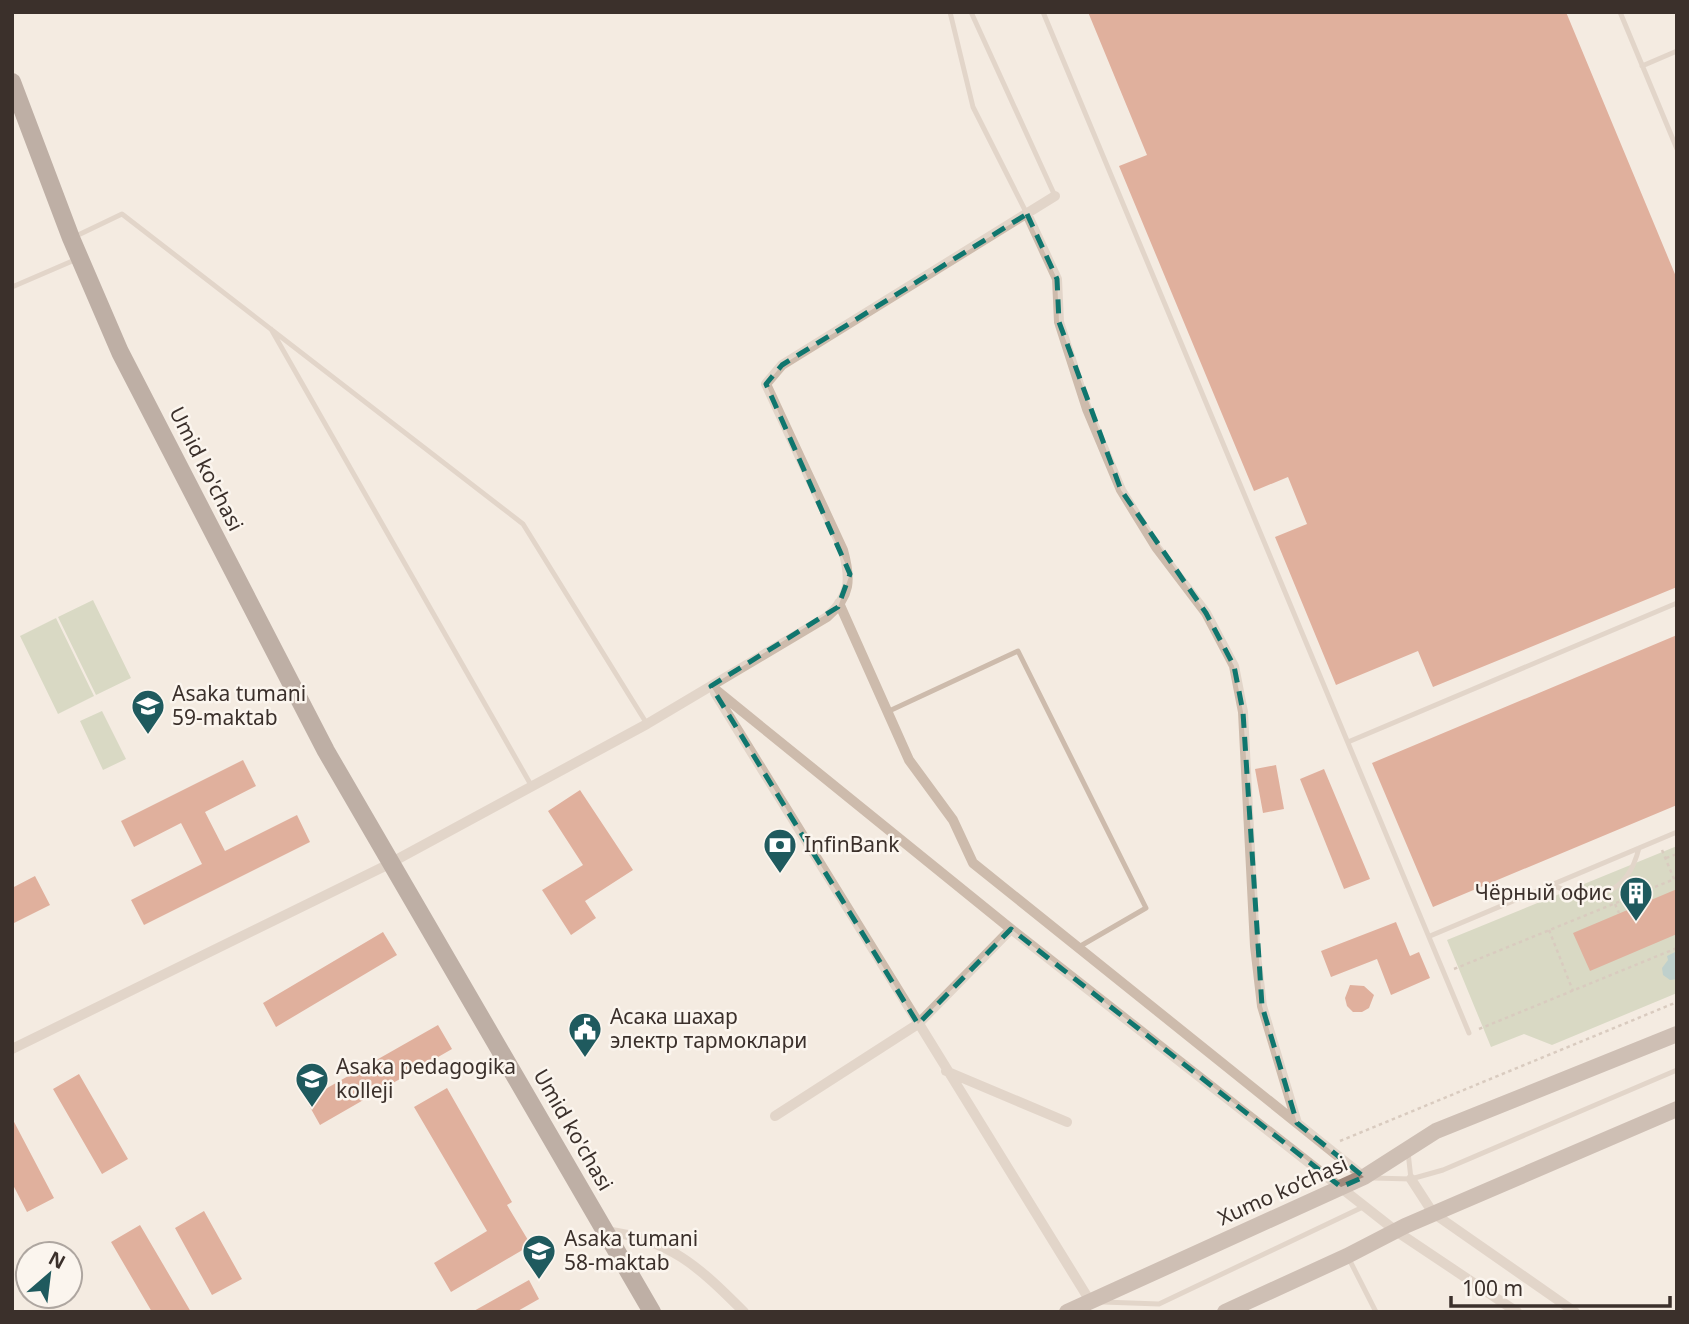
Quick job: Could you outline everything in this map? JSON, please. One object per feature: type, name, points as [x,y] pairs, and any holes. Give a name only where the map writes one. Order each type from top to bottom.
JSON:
[{"type":"main road","name":"Umid ko'chasi","points":[[12,82],[71,238],[120,352],[326,751],[652,1312]]},
{"type":"main road","points":[[1364,1177],[1436,1131],[1677,1034]]},
{"type":"main road","points":[[1225,1312],[1433,1213],[1677,1109]]},
{"type":"main road","name":"Xumo ko’chasi","points":[[1067,1312],[1364,1177]]},
{"type":"street","points":[[12,1049],[391,863],[646,724],[827,617],[839,603],[850,574],[844,550],[766,384],[782,365],[1055,197]]},
{"type":"street","points":[[1027,214],[1057,279],[1059,321],[1087,409],[1121,490],[1156,547],[1206,613],[1234,666],[1243,712],[1255,946],[1262,1006],[1297,1123]]},
{"type":"street","points":[[839,603],[909,760],[953,820],[973,863],[1364,1177]]},
{"type":"street","points":[[711,686],[1011,929],[1396,1231],[1517,1312]]},
{"type":"street","points":[[711,686],[1090,1301]]},
{"type":"street","points":[[775,1116],[918,1024],[1011,929]]},
{"type":"street","points":[[946,1071],[1067,1122]]},
{"type":"street","points":[[1411,1179],[1433,1213],[1575,1312]]},
{"type":"street","points":[[605,1231],[644,1239],[670,1249],[699,1270],[744,1312]]},
{"type":"lane","points":[[950,12],[972,107],[1027,214]]},
{"type":"lane","points":[[971,12],[1055,197]]},
{"type":"lane","points":[[1043,12],[1469,1033]]},
{"type":"lane","points":[[1620,12],[1677,149]]},
{"type":"lane","points":[[1643,66],[1677,51]]},
{"type":"lane","points":[[71,238],[122,214],[523,524],[646,724]]},
{"type":"lane","points":[[12,287],[80,258]]},
{"type":"lane","points":[[269,326],[531,785]]},
{"type":"lane","points":[[1348,742],[1677,603]]},
{"type":"lane","points":[[887,712],[1018,651],[1146,908],[1077,947]]},
{"type":"lane","points":[[1430,936],[1677,832]]},
{"type":"lane","points":[[1552,884],[1572,894],[1591,895],[1609,891],[1626,879],[1634,866],[1639,848]]},
{"type":"lane","name":"Xumo ko’chasi","points":[[1364,1177],[1411,1179],[1443,1170],[1677,1070]]},
{"type":"lane","points":[[1408,1149],[1411,1179]]},
{"type":"lane","points":[[1090,1301],[1160,1304],[1365,1206]]},
{"type":"lane","points":[[1347,1255],[1377,1312]]},
{"type":"path","points":[[1445,973],[1675,878],[1658,840]]},
{"type":"path","points":[[1666,859],[1677,854]]},
{"type":"path","points":[[1615,903],[1619,913]]},
{"type":"path","points":[[1549,930],[1573,991]]},
{"type":"path","points":[[1469,1033],[1677,948]]},
{"type":"path","points":[[1325,1147],[1677,1002]]},
{"type":"highlighted area","points":[[1027,214],[1057,279],[1059,322],[1121,490],[1206,613],[1234,666],[1243,712],[1262,1006],[1297,1123],[1364,1177],[1341,1187],[1011,929],[918,1024],[711,686],[838,607],[850,574],[766,384],[782,365]]},
{"type":"green space","points":[[93,600],[131,678],[96,695],[58,617]]},
{"type":"green space","points":[[56,618],[94,696],[58,714],[20,636]]},
{"type":"green space","points":[[102,711],[126,759],[103,770],[80,721]]},
{"type":"green space","points":[[1677,846],[1677,993],[1552,1045],[1524,1034],[1491,1047],[1447,940]]},
{"type":"water","points":[[1677,951],[1677,979],[1670,980],[1663,975],[1662,968],[1668,960],[1667,956]]},
{"type":"building","points":[[1088,12],[1566,12],[1677,279],[1677,587],[1433,687],[1418,651],[1336,685],[1275,537],[1307,524],[1288,477],[1254,491],[1119,166],[1147,155]]},
{"type":"building","points":[[1677,635],[1677,805],[1433,907],[1372,763]]},
{"type":"building","points":[[243,760],[256,786],[205,812],[225,851],[297,815],[310,842],[144,925],[131,900],[202,864],[181,823],[134,847],[121,821]]},
{"type":"building","points":[[1276,765],[1284,809],[1263,813],[1255,769]]},
{"type":"building","points":[[1324,769],[1370,879],[1344,889],[1300,779]]},
{"type":"building","points":[[580,790],[633,870],[585,901],[596,918],[571,935],[542,890],[583,865],[548,811]]},
{"type":"building","points":[[35,876],[50,905],[12,924],[12,888]]},
{"type":"building","name":"Чёрный офис","points":[[1677,889],[1677,934],[1590,971],[1573,933]]},
{"type":"building","points":[[1396,922],[1410,956],[1419,952],[1430,978],[1391,995],[1377,959],[1331,977],[1321,951]]},
{"type":"building","points":[[383,932],[397,955],[276,1027],[263,1003]]},
{"type":"building","points":[[1350,985],[1364,986],[1374,995],[1369,1008],[1362,1012],[1353,1012],[1347,1006],[1345,998]]},
{"type":"building","points":[[438,1025],[452,1049],[320,1125],[306,1100]]},
{"type":"building","points":[[79,1074],[128,1159],[102,1174],[53,1089]]},
{"type":"building","points":[[447,1088],[512,1202],[507,1205],[531,1245],[451,1292],[434,1263],[487,1231],[414,1107]]},
{"type":"building","points":[[12,1118],[54,1198],[27,1212],[12,1183]]},
{"type":"building","points":[[204,1211],[242,1279],[212,1295],[175,1228]]},
{"type":"building","points":[[140,1225],[191,1312],[152,1312],[111,1242]]},
{"type":"building","points":[[529,1280],[539,1299],[516,1312],[472,1312]]},
{"type":"place","name":"Asaka tumani 59-maktab","points":[[148,736]]},
{"type":"place","name":"InfinBank","points":[[780,875]]},
{"type":"place","name":"Чёрный офис","points":[[1636,923]]},
{"type":"place","name":"Асака шахар электр тармоклари","points":[[585,1059]]},
{"type":"place","name":"Asaka pedagogika kolleji","points":[[312,1109]]},
{"type":"place","name":"Asaka tumani 58-maktab","points":[[539,1281]]}]
